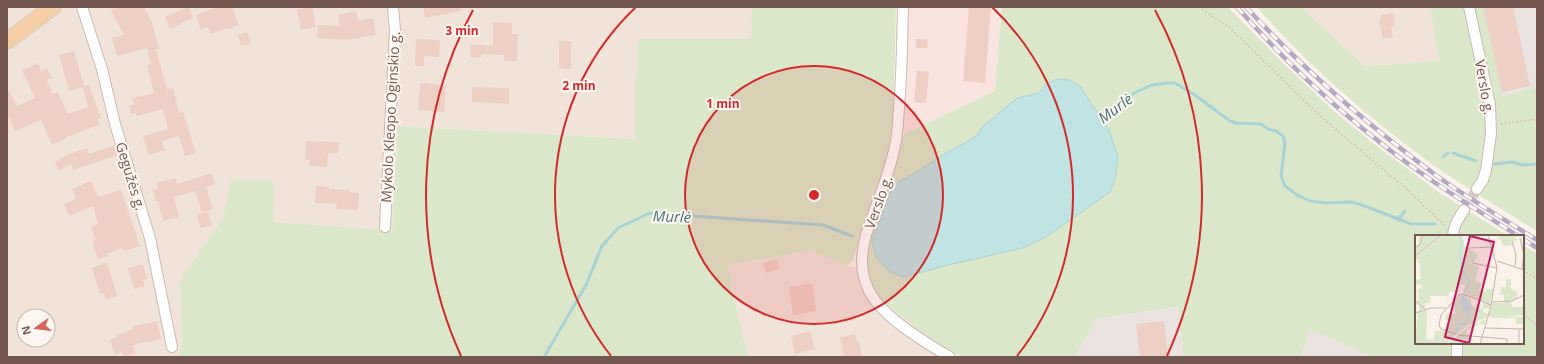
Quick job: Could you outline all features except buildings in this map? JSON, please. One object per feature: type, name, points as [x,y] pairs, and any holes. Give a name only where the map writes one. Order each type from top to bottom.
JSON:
[{"type":"main road","points":[[7,41],[53,7]]},
{"type":"street","name":"Gegužės g.","points":[[82,7],[102,69],[116,124],[150,238],[172,347]]},
{"type":"street","name":"Mykolo Kleopo Oginskio g.","points":[[385,227],[395,30],[393,7]]},
{"type":"street","name":"Verslo g.","points":[[903,7],[901,80],[897,141],[892,162],[866,235],[862,251],[862,273],[872,297],[891,319],[934,349],[950,357]]},
{"type":"street","name":"Verslo g.","points":[[1469,7],[1490,106],[1491,125],[1486,170],[1483,180],[1477,189]]},
{"type":"street","points":[[1453,233],[1464,210]]},
{"type":"street","points":[[1457,344],[1457,357]]},
{"type":"path","points":[[1199,7],[1230,28],[1322,118],[1410,192],[1453,233]]},
{"type":"path","points":[[1491,125],[1537,119]]},
{"type":"path","points":[[1524,272],[1537,278]]},
{"type":"path","points":[[1524,315],[1537,325]]},
{"type":"shaded area","points":[[7,7],[42,7],[7,33]]},
{"type":"shaded area","points":[[61,7],[752,7],[752,39],[638,40],[638,67],[635,81],[635,139],[398,126],[392,230],[273,222],[231,180],[223,218],[180,281],[182,348],[178,357],[7,357],[7,46]]},
{"type":"shaded area","points":[[906,7],[1002,7],[995,91],[904,134],[903,118]]},
{"type":"shaded area","points":[[1301,7],[1430,7],[1439,61],[1365,66]]},
{"type":"shaded area","points":[[1483,7],[1537,7],[1537,87],[1503,96]]},
{"type":"shaded area","points":[[812,250],[847,266],[866,270],[888,306],[936,343],[935,357],[748,357],[731,285],[728,265]]},
{"type":"shaded area","points":[[1179,307],[1184,357],[1075,357],[1096,319]]},
{"type":"shaded area","points":[[1310,330],[1372,357],[1301,357]]},
{"type":"green space","points":[[752,7],[896,7],[893,117],[888,155],[866,215],[853,260],[847,266],[812,250],[728,265],[731,285],[748,357],[178,357],[182,347],[180,281],[223,218],[231,179],[274,181],[273,222],[392,230],[398,126],[635,139],[635,81],[638,67],[638,39],[751,39]]},
{"type":"green space","points":[[1002,7],[1228,7],[1285,65],[1334,111],[1374,144],[1440,193],[1506,235],[1415,235],[1415,344],[1524,344],[1524,246],[1537,254],[1537,357],[1372,357],[1310,330],[1301,357],[1184,357],[1178,307],[1096,319],[1075,357],[963,357],[936,343],[888,306],[874,289],[866,270],[867,248],[897,162],[904,134],[995,91]],"holes":[[[1069,80],[1080,86],[1109,129],[1023,248],[903,277],[872,241],[890,193],[898,182],[977,136],[981,128],[1017,98],[1040,93],[1046,84]]]},
{"type":"green space","points":[[1257,7],[1301,7],[1365,66],[1439,61],[1430,7],[1483,7],[1503,96],[1537,87],[1537,231],[1439,169],[1380,124],[1337,88],[1295,48]]},
{"type":"water","points":[[1057,79],[1069,80],[1080,86],[1109,130],[1118,157],[1115,179],[1110,192],[1046,237],[1023,248],[903,277],[890,272],[876,256],[872,241],[890,193],[898,182],[977,136],[981,128],[1017,98],[1039,93],[1046,84]]},
{"type":"waterway","name":"Murlė","points":[[1100,120],[1118,108],[1134,93],[1152,85],[1175,83],[1195,95],[1230,121],[1236,123],[1261,124],[1283,136],[1285,143],[1281,176],[1285,186],[1297,195],[1310,201],[1326,203],[1352,202],[1411,224],[1435,224]]},
{"type":"waterway","name":"Murlė","points":[[1443,157],[1448,153]]},
{"type":"waterway","name":"Murlė","points":[[1453,153],[1476,161]]},
{"type":"waterway","name":"Murlė","points":[[1494,164],[1512,162],[1523,165],[1537,164]]},
{"type":"waterway","name":"Murlė","points":[[1398,220],[1405,211]]},
{"type":"waterway","name":"Murlė","points":[[544,357],[586,285],[602,246],[618,228],[650,213],[823,225],[852,236]]},
{"type":"tunnel","points":[[1464,210],[1477,189]]},
{"type":"railway","points":[[1237,7],[1281,55],[1353,121],[1431,180],[1516,235]]},
{"type":"railway","points":[[1246,7],[1290,53],[1337,96],[1386,137],[1437,176],[1537,240]]},
{"type":"railway","points":[[1524,240],[1537,248]]}]
